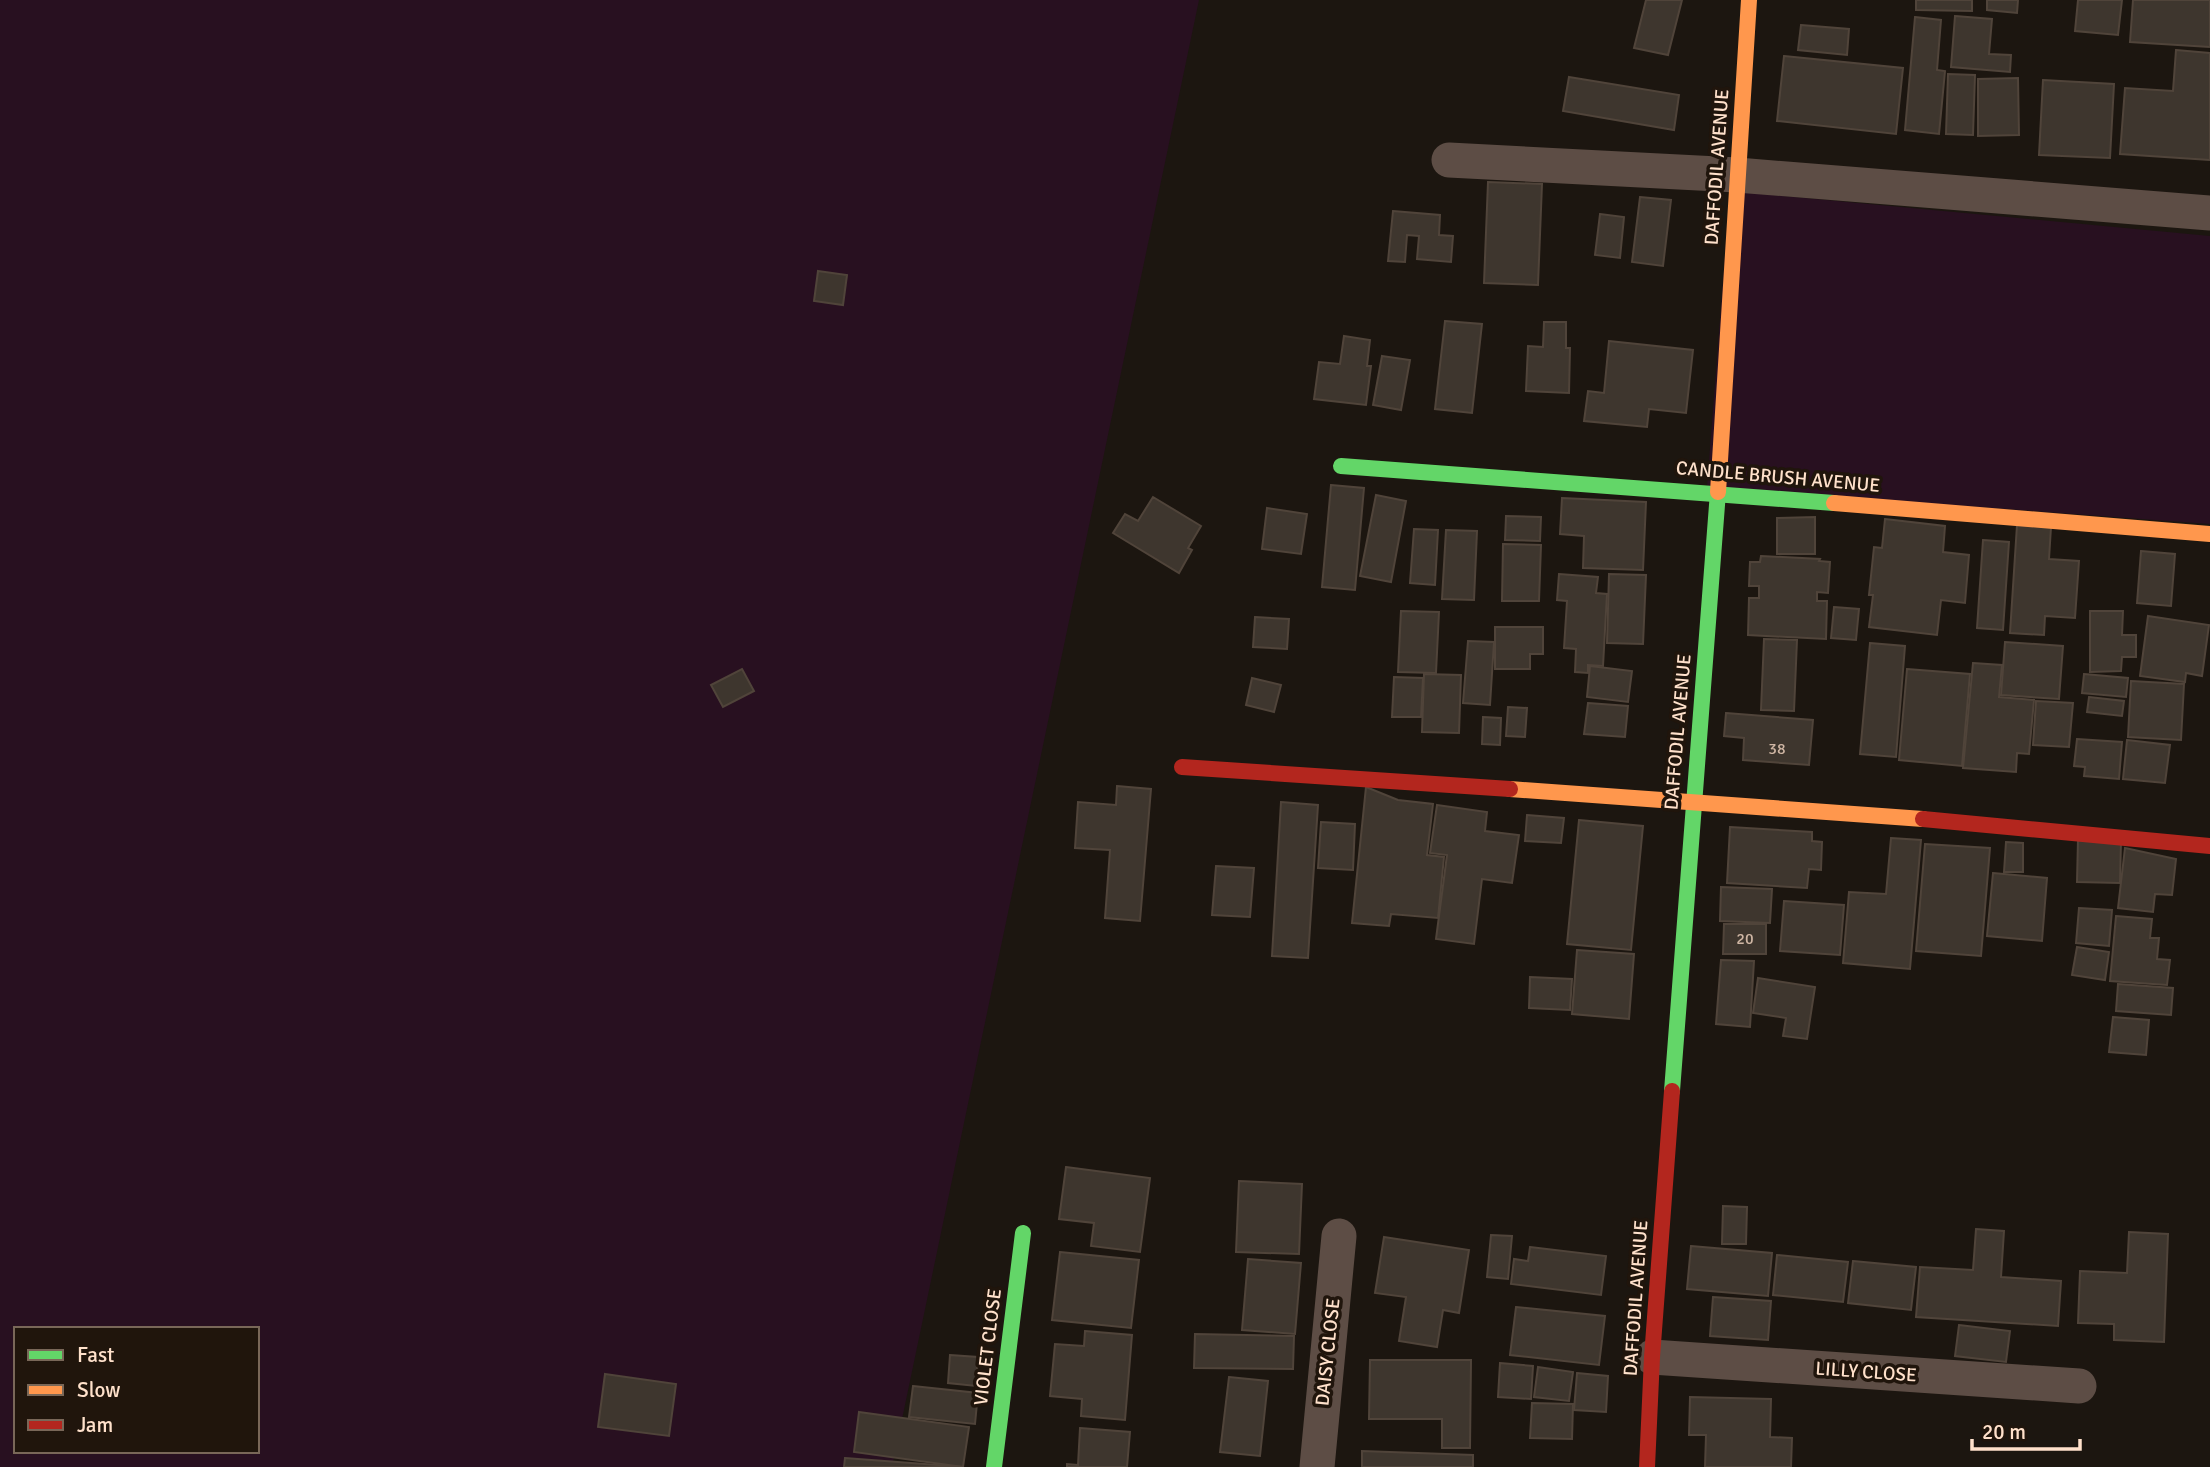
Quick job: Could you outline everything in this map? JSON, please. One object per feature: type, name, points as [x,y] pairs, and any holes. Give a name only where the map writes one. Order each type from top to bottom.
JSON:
[{"type":"street","name":"DAFFODIL AVENUE","points":[[1647,1467],[1652,1357],[1718,493],[1749,0]]},
{"type":"street","points":[[1450,160],[1737,176],[2210,213]]},
{"type":"street","name":"CANDLE BRUSH AVENUE","points":[[1341,466],[1718,493],[2210,534]]},
{"type":"street","points":[[1182,767],[1694,801],[2210,846]]},
{"type":"street","name":"VIOLET CLOSE","points":[[994,1467],[1023,1233]]},
{"type":"street","name":"DAISY CLOSE","points":[[1317,1467],[1339,1236]]},
{"type":"street","name":"LILLY CLOSE","points":[[1652,1357],[2079,1386]]},
{"type":"shaded area","points":[[0,0],[1199,0],[892,1467],[0,1467]]},
{"type":"shaded area","points":[[1730,191],[2210,236],[2210,524],[1707,487]]},
{"type":"building","points":[[1646,0],[1682,0],[1668,55],[1634,48]]},
{"type":"building","points":[[1916,0],[1972,0],[1972,11],[1916,10]]},
{"type":"building","points":[[1987,0],[2018,0],[2017,13],[1987,10]]},
{"type":"building","points":[[2078,0],[2122,0],[2118,35],[2075,31]]},
{"type":"building","points":[[2133,0],[2210,0],[2210,47],[2130,42]]},
{"type":"building","points":[[1955,16],[1992,19],[1989,54],[2011,55],[2010,72],[1951,67]]},
{"type":"building","points":[[1915,17],[1941,20],[1937,70],[1945,71],[1939,134],[1905,130]]},
{"type":"building","points":[[1801,25],[1849,29],[1847,55],[1798,50]]},
{"type":"building","points":[[2176,50],[2210,53],[2210,160],[2120,154],[2125,88],[2173,91]]},
{"type":"building","points":[[1784,56],[1903,68],[1896,134],[1777,121]]},
{"type":"building","points":[[1948,74],[1975,75],[1973,135],[1946,134]]},
{"type":"building","points":[[1569,77],[1679,95],[1674,130],[1563,111]]},
{"type":"building","points":[[2018,78],[2019,135],[1978,136],[1978,79]]},
{"type":"building","points":[[2043,80],[2114,84],[2110,158],[2039,155]]},
{"type":"building","points":[[1488,182],[1542,184],[1538,285],[1484,283]]},
{"type":"building","points":[[1640,197],[1671,200],[1663,266],[1632,262]]},
{"type":"building","points":[[1393,211],[1440,215],[1439,235],[1453,236],[1451,262],[1417,259],[1419,236],[1407,235],[1405,262],[1388,261]]},
{"type":"building","points":[[1600,214],[1624,217],[1620,258],[1595,255]]},
{"type":"building","points":[[818,271],[847,275],[843,305],[814,301]]},
{"type":"building","points":[[1445,321],[1482,324],[1472,413],[1435,409]]},
{"type":"building","points":[[1544,322],[1566,322],[1566,348],[1570,348],[1569,393],[1526,391],[1528,346],[1543,347]]},
{"type":"building","points":[[1344,336],[1370,340],[1367,366],[1371,366],[1366,405],[1314,399],[1319,362],[1340,364]]},
{"type":"building","points":[[1609,341],[1693,350],[1686,413],[1649,409],[1647,427],[1584,421],[1588,391],[1604,393]]},
{"type":"building","points":[[1382,356],[1410,360],[1401,410],[1373,405]]},
{"type":"building","points":[[1331,485],[1364,488],[1355,590],[1322,587]]},
{"type":"building","points":[[1376,495],[1406,501],[1391,582],[1360,576]]},
{"type":"building","points":[[1153,497],[1201,526],[1188,548],[1192,550],[1179,573],[1113,533],[1125,514],[1138,521]]},
{"type":"building","points":[[1562,498],[1646,502],[1643,570],[1583,568],[1584,536],[1560,534]]},
{"type":"building","points":[[1267,508],[1307,514],[1301,554],[1262,549]]},
{"type":"building","points":[[1506,516],[1541,517],[1540,541],[1505,540]]},
{"type":"building","points":[[1815,517],[1815,554],[1777,554],[1777,518]]},
{"type":"building","points":[[1885,519],[1945,526],[1943,552],[1969,555],[1965,603],[1941,600],[1937,635],[1869,627],[1874,547],[1882,548]]},
{"type":"building","points":[[2017,525],[2051,527],[2049,559],[2079,561],[2075,618],[2045,616],[2044,635],[2010,633]]},
{"type":"building","points":[[1414,529],[1438,530],[1435,585],[1410,583]]},
{"type":"building","points":[[1446,530],[1477,531],[1474,600],[1442,599]]},
{"type":"building","points":[[1983,540],[2009,542],[2003,630],[1977,628]]},
{"type":"building","points":[[1503,544],[1541,545],[1539,601],[1502,601]]},
{"type":"building","points":[[2141,551],[2175,554],[2171,606],[2137,603]]},
{"type":"building","points":[[1761,556],[1820,559],[1819,561],[1830,562],[1828,593],[1817,592],[1817,601],[1827,601],[1826,639],[1748,635],[1749,598],[1759,598],[1759,586],[1749,586],[1750,562],[1760,562]]},
{"type":"building","points":[[1559,574],[1598,577],[1596,593],[1607,594],[1603,666],[1588,665],[1588,673],[1575,672],[1576,649],[1564,648],[1567,601],[1557,600]]},
{"type":"building","points":[[1609,574],[1646,575],[1643,644],[1607,643]]},
{"type":"building","points":[[1834,607],[1859,609],[1856,640],[1831,638]]},
{"type":"building","points":[[1401,611],[1439,612],[1436,673],[1398,672]]},
{"type":"building","points":[[2090,611],[2123,611],[2122,635],[2136,635],[2136,657],[2122,657],[2121,671],[2090,672]]},
{"type":"building","points":[[2148,616],[2209,625],[2202,676],[2186,673],[2185,682],[2140,676]]},
{"type":"building","points":[[1255,617],[1289,619],[1287,649],[1253,647]]},
{"type":"building","points":[[1495,627],[1543,627],[1543,654],[1530,654],[1530,669],[1495,669]]},
{"type":"building","points":[[1764,639],[1797,640],[1794,711],[1761,710]]},
{"type":"building","points":[[1468,641],[1494,642],[1490,705],[1463,703]]},
{"type":"building","points":[[2005,642],[2063,646],[2059,699],[2001,695]]},
{"type":"building","points":[[1870,643],[1905,646],[1896,757],[1860,754]]},
{"type":"building","points":[[1973,663],[2002,665],[1999,697],[2034,700],[2029,754],[2017,753],[2016,772],[1963,768]]},
{"type":"building","points":[[1590,666],[1632,671],[1628,702],[1587,697]]},
{"type":"building","points":[[742,669],[754,691],[723,707],[711,685]]},
{"type":"building","points":[[1907,669],[1970,674],[1962,766],[1899,760]]},
{"type":"building","points":[[1424,674],[1461,675],[1459,733],[1422,732]]},
{"type":"building","points":[[2084,674],[2128,678],[2126,697],[2082,693]]},
{"type":"building","points":[[1394,677],[1423,678],[1421,717],[1392,717]]},
{"type":"building","points":[[1252,678],[1281,685],[1274,712],[1246,705]]},
{"type":"building","points":[[2131,681],[2184,684],[2181,740],[2128,737]]},
{"type":"building","points":[[2089,697],[2124,701],[2122,716],[2087,712]]},
{"type":"building","points":[[2036,701],[2073,703],[2069,747],[2033,745]]},
{"type":"building","points":[[1588,703],[1628,706],[1625,737],[1584,734]]},
{"type":"building","points":[[1508,707],[1527,708],[1525,737],[1506,736]]},
{"type":"building","points":[[1726,713],[1813,720],[1809,765],[1743,760],[1744,738],[1724,736]]},
{"type":"building","points":[[1483,717],[1501,718],[1500,745],[1482,744]]},
{"type":"building","points":[[2077,739],[2122,742],[2119,779],[2084,776],[2085,767],[2074,766]]},
{"type":"building","points":[[2127,740],[2170,745],[2165,783],[2123,779]]},
{"type":"building","points":[[1117,786],[1151,789],[1140,921],[1105,918],[1110,850],[1075,848],[1078,802],[1116,805]]},
{"type":"building","points":[[1366,787],[1398,800],[1433,804],[1427,855],[1444,857],[1438,918],[1391,914],[1389,926],[1352,923]]},
{"type":"building","points":[[1281,802],[1318,805],[1308,958],[1272,956]]},
{"type":"building","points":[[1437,805],[1487,812],[1485,831],[1519,835],[1512,883],[1482,879],[1474,944],[1436,939],[1447,855],[1430,853]]},
{"type":"building","points":[[1527,815],[1564,818],[1561,843],[1525,841]]},
{"type":"building","points":[[1579,820],[1643,826],[1631,950],[1567,944]]},
{"type":"building","points":[[1321,822],[1355,824],[1353,870],[1318,868]]},
{"type":"building","points":[[1730,827],[1812,832],[1812,841],[1822,842],[1821,870],[1809,869],[1807,888],[1727,883]]},
{"type":"building","points":[[1891,838],[1921,840],[1910,969],[1843,963],[1849,892],[1886,894]]},
{"type":"building","points":[[2078,839],[2121,840],[2120,883],[2077,882]]},
{"type":"building","points":[[2006,842],[2023,843],[2023,872],[2004,872]]},
{"type":"building","points":[[1925,844],[1990,848],[1981,956],[1916,951]]},
{"type":"building","points":[[2125,848],[2176,859],[2172,895],[2155,894],[2153,912],[2118,908]]},
{"type":"building","points":[[1216,866],[1254,868],[1250,917],[1212,915]]},
{"type":"building","points":[[1993,873],[2047,878],[2042,941],[1987,936]]},
{"type":"building","points":[[1721,887],[1772,889],[1770,923],[1720,921]]},
{"type":"building","points":[[1784,901],[1844,905],[1840,955],[1780,951]]},
{"type":"building","points":[[2079,908],[2112,910],[2109,946],[2076,943]]},
{"type":"building","points":[[2116,916],[2152,919],[2150,938],[2159,938],[2157,959],[2170,960],[2167,985],[2110,981]]},
{"type":"building","points":[[1724,924],[1766,924],[1766,954],[1723,954]]},
{"type":"building","points":[[2077,947],[2109,952],[2105,980],[2072,975]]},
{"type":"building","points":[[1577,950],[1634,954],[1629,1019],[1572,1014]]},
{"type":"building","points":[[1721,960],[1754,961],[1750,1027],[1716,1024]]},
{"type":"building","points":[[1530,977],[1572,979],[1570,1010],[1529,1008]]},
{"type":"building","points":[[1758,978],[1815,987],[1807,1039],[1783,1036],[1786,1018],[1753,1013]]},
{"type":"building","points":[[2118,984],[2173,988],[2171,1015],[2116,1011]]},
{"type":"building","points":[[2113,1017],[2149,1020],[2146,1055],[2109,1052]]},
{"type":"building","points":[[1066,1167],[1150,1178],[1140,1252],[1091,1246],[1094,1223],[1059,1219]]},
{"type":"building","points":[[1239,1181],[1302,1184],[1299,1254],[1236,1252]]},
{"type":"building","points":[[1723,1206],[1747,1207],[1746,1244],[1722,1244]]},
{"type":"building","points":[[1976,1229],[2004,1231],[2001,1277],[2061,1281],[2058,1326],[1916,1317],[1920,1267],[1973,1270]]},
{"type":"building","points":[[2129,1232],[2168,1234],[2164,1342],[2114,1340],[2114,1324],[2078,1323],[2080,1271],[2127,1273]]},
{"type":"building","points":[[1491,1235],[1512,1236],[1508,1279],[1487,1277]]},
{"type":"building","points":[[1384,1237],[1469,1250],[1459,1313],[1443,1310],[1437,1347],[1399,1341],[1406,1297],[1375,1293]]},
{"type":"building","points":[[1691,1246],[1772,1253],[1768,1296],[1687,1289]]},
{"type":"building","points":[[1530,1247],[1606,1256],[1601,1295],[1511,1284],[1514,1259],[1528,1261]]},
{"type":"building","points":[[1060,1252],[1139,1260],[1131,1328],[1052,1320]]},
{"type":"building","points":[[1777,1255],[1848,1262],[1843,1302],[1773,1295]]},
{"type":"building","points":[[1248,1259],[1301,1263],[1295,1334],[1242,1330]]},
{"type":"building","points":[[1853,1261],[1916,1267],[1911,1310],[1848,1303]]},
{"type":"building","points":[[1713,1297],[1771,1301],[1768,1340],[1710,1336]]},
{"type":"building","points":[[1516,1307],[1605,1316],[1599,1365],[1510,1355]]},
{"type":"building","points":[[1959,1325],[2010,1331],[2006,1362],[1955,1356]]},
{"type":"building","points":[[1085,1331],[1132,1335],[1125,1420],[1081,1416],[1082,1399],[1050,1396],[1055,1344],[1084,1346]]},
{"type":"building","points":[[1195,1334],[1294,1336],[1293,1369],[1194,1368]]},
{"type":"building","points":[[950,1355],[978,1357],[976,1386],[948,1383]]},
{"type":"building","points":[[1370,1360],[1471,1360],[1470,1448],[1442,1448],[1442,1419],[1369,1419]]},
{"type":"building","points":[[1500,1363],[1533,1366],[1531,1399],[1498,1397]]},
{"type":"building","points":[[1538,1367],[1573,1372],[1569,1401],[1534,1397]]},
{"type":"building","points":[[1577,1373],[1608,1376],[1606,1412],[1574,1410]]},
{"type":"building","points":[[605,1374],[676,1384],[669,1436],[598,1427]]},
{"type":"building","points":[[1229,1377],[1268,1381],[1260,1456],[1220,1452]]},
{"type":"building","points":[[913,1386],[978,1393],[975,1424],[909,1417]]},
{"type":"building","points":[[1690,1397],[1771,1399],[1770,1437],[1792,1438],[1791,1467],[1705,1467],[1706,1435],[1689,1435]]},
{"type":"building","points":[[1532,1403],[1573,1404],[1572,1439],[1530,1438]]},
{"type":"building","points":[[859,1412],[969,1427],[963,1467],[854,1452]]},
{"type":"building","points":[[1080,1428],[1130,1432],[1127,1467],[1067,1467],[1067,1464],[1078,1465]]},
{"type":"building","points":[[1362,1451],[1473,1455],[1473,1467],[1362,1467]]},
{"type":"building","points":[[845,1458],[964,1467],[844,1467]]},
{"type":"traffic: fast","points":[[1341,466],[1834,503]]},
{"type":"traffic: fast","points":[[1672,1091],[1718,492]]},
{"type":"traffic: fast","points":[[994,1467],[1023,1233]]},
{"type":"traffic: slow","points":[[1718,492],[1749,0]]},
{"type":"traffic: slow","points":[[1834,503],[2210,534]]},
{"type":"traffic: slow","points":[[1510,789],[1923,819]]},
{"type":"traffic: jam","points":[[1182,767],[1510,789]]},
{"type":"traffic: jam","points":[[1923,819],[2210,846]]},
{"type":"traffic: jam","points":[[1647,1467],[1652,1357],[1672,1091]]}]
